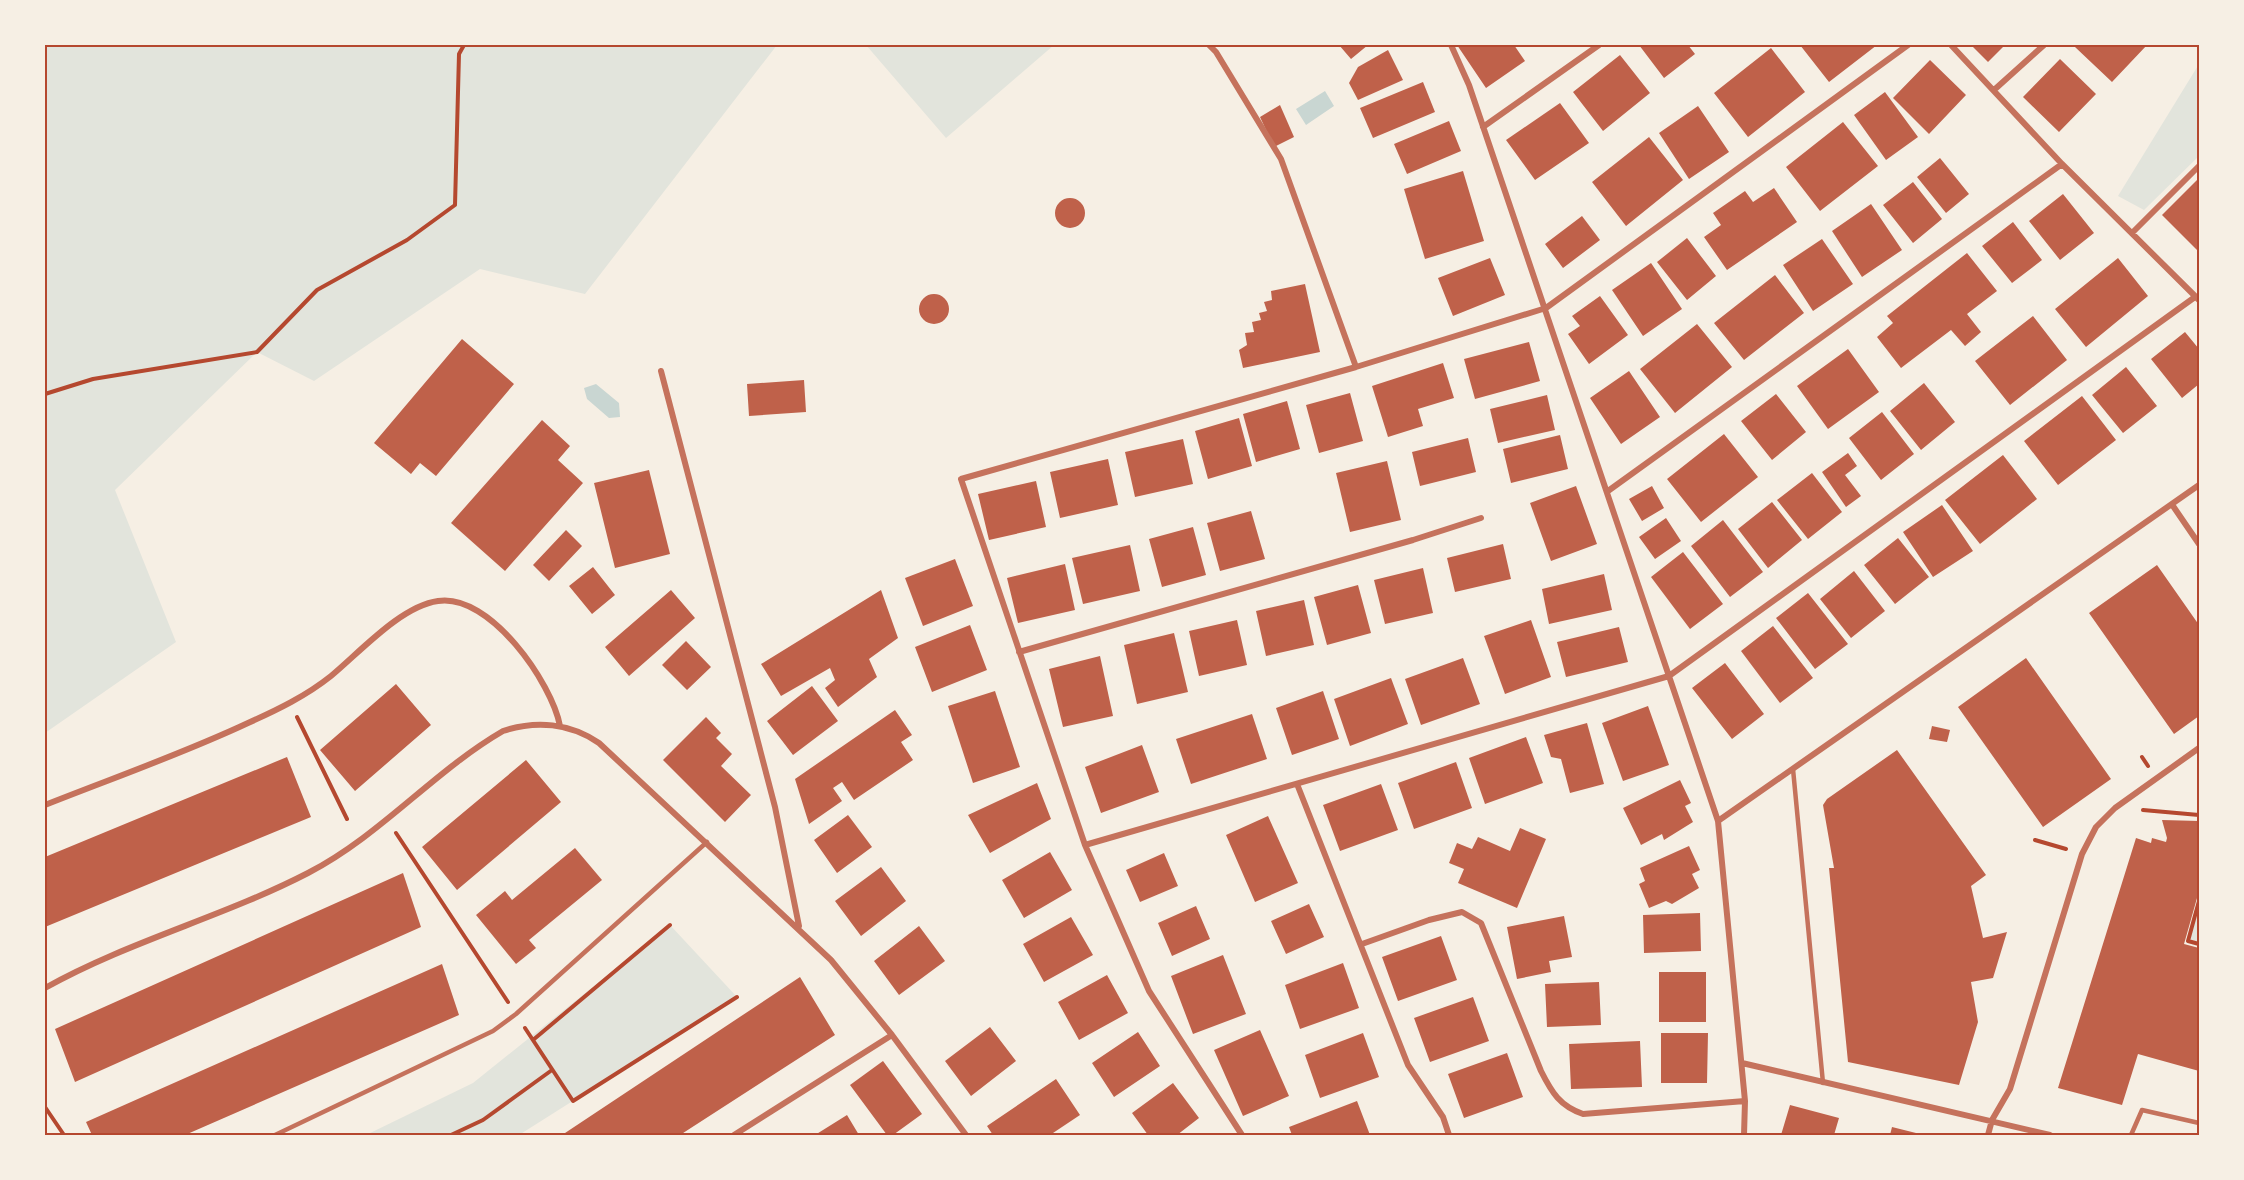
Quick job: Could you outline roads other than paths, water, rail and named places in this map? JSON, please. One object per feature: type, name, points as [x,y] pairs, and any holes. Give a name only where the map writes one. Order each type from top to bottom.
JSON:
[{"type":"street","points":[[1209,45],[1216,52],[1281,159],[1356,367]]},
{"type":"street","points":[[1452,45],[1546,308],[1718,821],[1742,1063],[1745,1101],[1744,1135]]},
{"type":"street","points":[[1483,127],[1599,45]]},
{"type":"street","points":[[1242,1135],[1149,991],[1085,845],[961,479],[1356,367],[1546,308],[1908,45]]},
{"type":"street","points":[[1085,845],[1669,676],[2197,298],[2062,164],[1951,45]]},
{"type":"street","points":[[1994,90],[2044,45]]},
{"type":"street","points":[[1608,491],[2062,164]]},
{"type":"street","points":[[2132,233],[2199,166]]},
{"type":"street","points":[[661,371],[775,807],[799,927]]},
{"type":"street","points":[[1718,821],[2173,506],[2199,485]]},
{"type":"street","points":[[2173,506],[2199,544]]},
{"type":"street","points":[[1019,652],[1481,518]]},
{"type":"street","points":[[45,805],[220,736],[290,703],[328,678],[398,619],[422,605],[440,600],[475,609],[493,621],[542,677],[553,699],[560,726]]},
{"type":"street","points":[[45,988],[94,962],[209,918],[310,872],[386,819],[463,758],[503,731],[527,725],[560,726],[587,735],[599,743],[799,927],[831,960],[892,1035],[966,1135]]},
{"type":"street","points":[[1988,1135],[1992,1120],[2010,1089],[2082,854],[2096,827],[2115,808],[2199,748]]},
{"type":"street","points":[[1297,784],[1408,1065],[1443,1117],[1449,1135]]},
{"type":"street","points":[[1362,944],[1429,920],[1462,912],[1481,923],[1541,1071],[1553,1095],[1568,1109],[1583,1114],[1745,1101]]},
{"type":"street","points":[[734,1135],[892,1035]]},
{"type":"street","points":[[1742,1063],[2050,1135]]},
{"type":"lane","points":[[1792,769],[1823,1083]]},
{"type":"lane","points":[[275,1135],[471,1043],[516,1014],[707,842]]},
{"type":"lane","points":[[2131,1135],[2142,1110],[2199,1123]]}]
